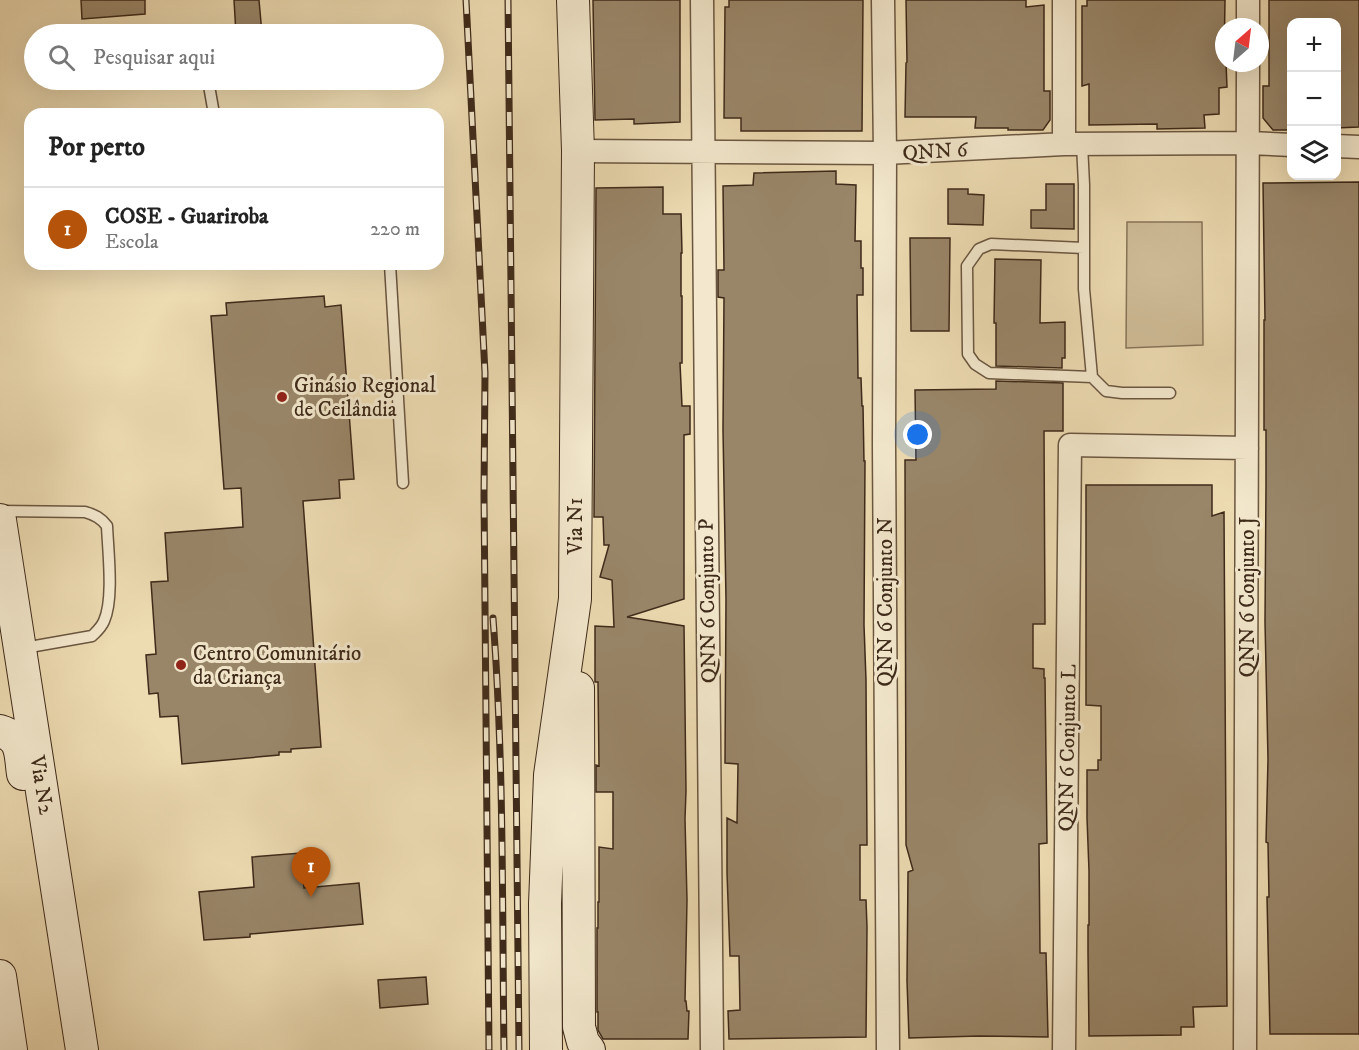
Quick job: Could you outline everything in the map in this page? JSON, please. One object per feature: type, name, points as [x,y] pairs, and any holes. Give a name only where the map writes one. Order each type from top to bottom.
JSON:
[{"type":"street","name":"Via N1","points":[[546,1050],[545,904],[550,775],[575,599],[578,151],[573,0]]},
{"type":"street","name":"QNN 6 Conjunto P","points":[[702,0],[712,1050]]},
{"type":"street","name":"QNN 6 Conjunto N","points":[[883,0],[888,1050]]},
{"type":"street","points":[[1064,0],[1073,144]]},
{"type":"street","points":[[1248,0],[1248,18]]},
{"type":"street","name":"QNN 6 Conjunto J","points":[[1245,1050],[1248,72]]},
{"type":"street","name":"QNN 6","points":[[578,151],[885,153],[1073,144],[1287,145]]},
{"type":"street","points":[[1341,146],[1359,147]]},
{"type":"street","name":"QNN 6 Conjunto L","points":[[1064,1050],[1070,445],[1247,448]]},
{"type":"street","name":"Via N2","points":[[0,520],[82,1050]]},
{"type":"street","points":[[575,599],[579,712],[579,1028],[583,1042],[589,1050]]},
{"type":"street","points":[[0,696],[16,690],[22,683],[23,662]]},
{"type":"street","points":[[0,731],[8,733],[19,744],[36,879],[75,1002]]},
{"type":"street","points":[[0,976],[11,1050]]},
{"type":"lane","points":[[210,90],[213,108]]},
{"type":"lane","points":[[1073,144],[1084,185],[1084,289],[1092,377],[1106,391],[1170,393]]},
{"type":"lane","points":[[1084,248],[991,244],[979,249],[967,266],[968,354],[975,364],[989,373],[1092,377]]},
{"type":"lane","points":[[390,270],[403,483]]},
{"type":"lane","points":[[0,511],[85,512],[102,519],[107,526],[110,603],[105,621],[92,636],[23,662]]},
{"type":"shaded area","points":[[1127,222],[1202,222],[1203,345],[1126,348]]},
{"type":"building","points":[[81,0],[145,0],[145,14],[82,19]]},
{"type":"building","points":[[234,0],[259,0],[261,24],[235,24]]},
{"type":"building","points":[[593,0],[680,0],[680,122],[634,124],[634,119],[595,120]]},
{"type":"building","points":[[729,0],[863,0],[862,131],[741,131],[741,118],[724,118],[725,7],[729,7]]},
{"type":"building","points":[[906,0],[1026,0],[1026,7],[1044,5],[1044,91],[1050,91],[1050,120],[1043,130],[975,128],[976,117],[905,117]]},
{"type":"building","points":[[1087,0],[1225,0],[1225,18],[1215,18],[1215,72],[1226,72],[1227,87],[1219,88],[1219,114],[1204,115],[1205,128],[1157,129],[1157,124],[1089,125],[1089,84],[1082,86],[1082,6],[1087,6]]},
{"type":"building","points":[[1269,0],[1359,0],[1359,127],[1341,128],[1341,18],[1287,18],[1287,130],[1273,130],[1263,118],[1263,86],[1269,86]]},
{"type":"building","points":[[836,171],[836,184],[856,185],[855,241],[861,241],[861,268],[863,268],[863,295],[857,295],[858,378],[861,378],[865,461],[864,625],[867,845],[860,845],[860,900],[866,900],[866,1037],[729,1039],[728,1011],[740,1010],[739,956],[730,956],[727,873],[727,818],[737,823],[738,764],[725,763],[724,298],[718,297],[718,270],[724,270],[723,186],[753,185],[754,173]]},
{"type":"building","points":[[1359,182],[1359,1034],[1270,1034],[1268,843],[1266,842],[1268,759],[1265,622],[1266,430],[1264,430],[1263,183]]},
{"type":"building","points":[[1046,184],[1074,184],[1074,229],[1031,228],[1031,210],[1046,210]]},
{"type":"building","points":[[663,187],[663,214],[681,214],[682,406],[690,406],[690,434],[684,435],[684,599],[627,617],[684,626],[687,900],[685,1001],[687,1011],[689,1011],[688,1039],[603,1039],[598,1030],[597,1012],[599,847],[613,849],[613,792],[596,792],[596,765],[599,766],[595,626],[614,627],[612,580],[600,577],[609,545],[604,545],[603,517],[594,517],[596,188]]},
{"type":"building","points":[[948,189],[968,189],[968,194],[984,195],[983,225],[948,224]]},
{"type":"building","points":[[910,238],[950,238],[949,331],[911,331]]},
{"type":"building","points":[[995,259],[1041,260],[1040,323],[1065,322],[1065,358],[1062,358],[1062,368],[996,366]]},
{"type":"building","points":[[324,296],[325,307],[341,305],[354,479],[339,480],[340,498],[303,501],[321,747],[291,749],[291,752],[279,752],[279,755],[182,764],[178,716],[160,717],[158,693],[149,694],[146,655],[156,654],[151,582],[168,581],[165,533],[243,527],[241,488],[224,489],[211,316],[227,315],[226,303]]},
{"type":"building","points":[[996,381],[1063,383],[1063,431],[1044,431],[1045,624],[1033,624],[1033,668],[1044,669],[1045,678],[1047,843],[1039,844],[1040,953],[1046,953],[1048,1037],[909,1038],[908,872],[913,870],[906,845],[905,460],[916,460],[915,390],[996,389]]},
{"type":"building","points":[[1086,485],[1212,485],[1212,516],[1224,512],[1227,1006],[1193,1007],[1194,1027],[1181,1027],[1181,1035],[1089,1036],[1087,770],[1098,770],[1098,760],[1101,760],[1101,706],[1086,705]]},
{"type":"building","points":[[301,853],[304,888],[359,883],[363,924],[204,940],[199,892],[254,887],[252,857]]},
{"type":"building","points":[[426,977],[428,1004],[380,1008],[378,980]]},
{"type":"railway","points":[[466,0],[485,373],[489,1050]]},
{"type":"railway","points":[[508,0],[519,1050]]},
{"type":"railway","points":[[493,618],[501,780],[504,1050]]},
{"type":"place","name":"Ginásio Regional de Ceilândia","points":[[282,397]]},
{"type":"place","name":"Centro Comunitário da Criança","points":[[181,665]]},
{"type":"place","name":"COSE - Guariroba","points":[[311,897]]}]
